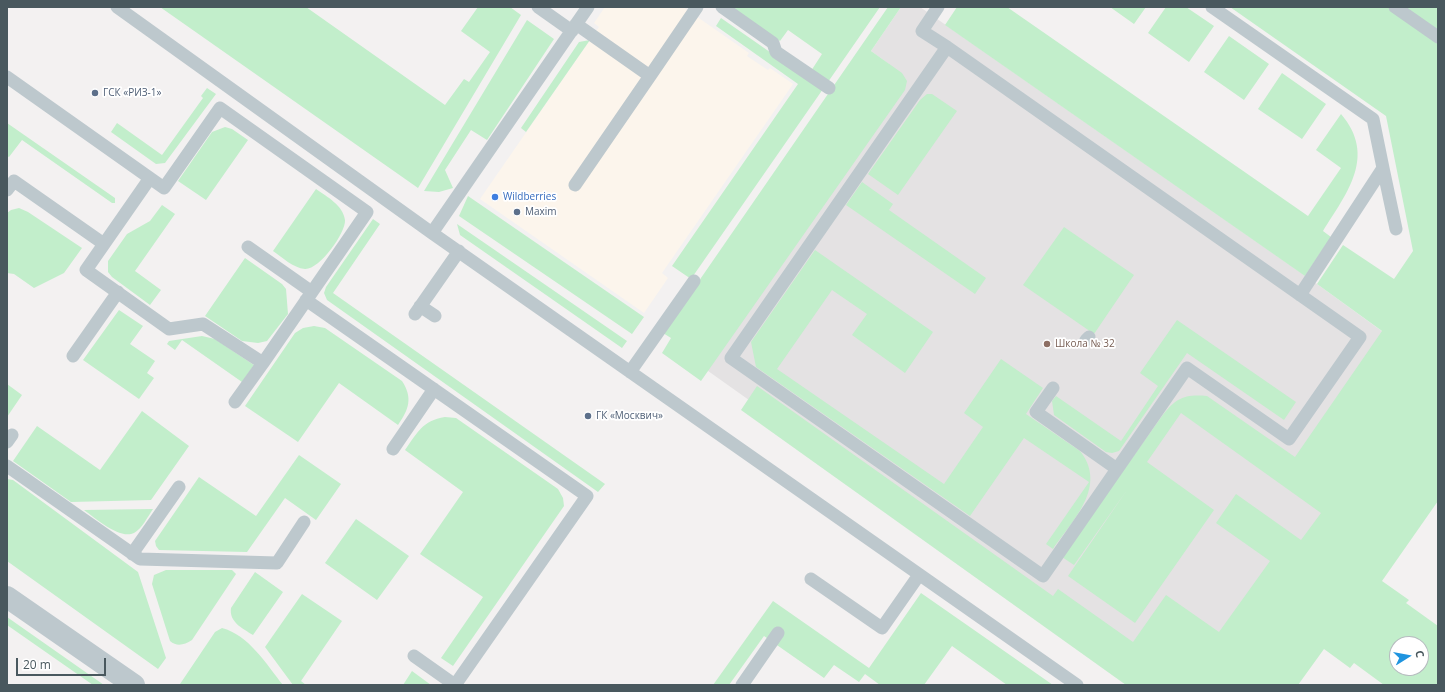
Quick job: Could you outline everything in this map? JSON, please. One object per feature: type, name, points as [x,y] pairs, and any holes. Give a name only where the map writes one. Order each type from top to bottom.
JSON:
[{"type":"street","points":[[7,597],[134,685]]},
{"type":"lane","points":[[117,7],[432,233],[1077,685]]},
{"type":"lane","points":[[538,7],[574,27],[650,76]]},
{"type":"lane","points":[[432,233],[588,7]]},
{"type":"lane","points":[[575,185],[697,7]]},
{"type":"lane","points":[[722,7],[773,43],[776,52],[829,88]]},
{"type":"lane","points":[[1212,7],[1373,119],[1396,228]]},
{"type":"lane","points":[[1395,7],[1438,37]]},
{"type":"lane","points":[[937,8],[922,31],[946,47],[1360,337],[1289,439],[1187,368],[1043,576],[731,358],[946,47]]},
{"type":"lane","points":[[7,77],[164,188],[220,108],[367,212],[235,402]]},
{"type":"lane","points":[[1300,295],[1383,168]]},
{"type":"lane","points":[[150,178],[86,270],[169,328],[203,324],[263,363]]},
{"type":"lane","points":[[7,190],[14,181],[104,244]]},
{"type":"lane","points":[[248,247],[309,296],[434,389],[587,496],[455,685],[414,656]]},
{"type":"lane","points":[[435,316],[418,310],[459,251]]},
{"type":"lane","points":[[630,372],[694,281]]},
{"type":"lane","points":[[73,356],[118,292]]},
{"type":"lane","points":[[1053,388],[1036,412],[1117,469]]},
{"type":"lane","points":[[393,449],[434,389]]},
{"type":"lane","points":[[7,466],[140,559],[276,563],[304,522]]},
{"type":"lane","points":[[132,554],[179,487]]},
{"type":"lane","points":[[811,579],[882,628],[919,574]]},
{"type":"lane","points":[[742,685],[778,632]]},
{"type":"shaded area","points":[[605,7],[683,7],[749,53],[747,56],[768,70],[770,68],[793,84],[662,273],[668,278],[644,313],[480,199],[599,27],[594,23]]},
{"type":"shaded area","name":"Школа № 32","points":[[901,7],[920,7],[1317,284],[1427,364],[1336,559],[1150,685],[687,356],[889,64],[871,51]]},
{"type":"green space","points":[[160,7],[306,7],[445,105],[464,79],[469,82],[490,52],[461,31],[478,7],[510,7],[521,15],[418,188]]},
{"type":"green space","points":[[732,7],[880,7],[828,82],[811,71],[822,54],[788,30],[780,41]]},
{"type":"green space","points":[[888,7],[901,7],[871,51],[902,73],[907,81],[905,90],[701,381],[662,353],[671,338],[663,333]]},
{"type":"green space","points":[[957,7],[1007,7],[1308,216],[1341,168],[1316,150],[1341,114],[1352,130],[1357,145],[1357,159],[1354,174],[1341,203],[1323,231],[1331,237],[1305,276],[945,25]]},
{"type":"green space","points":[[1110,7],[1146,7],[1134,24]]},
{"type":"green space","points":[[1166,7],[1186,7],[1214,26],[1189,62],[1148,33]]},
{"type":"green space","points":[[1230,7],[1387,7],[1438,43],[1438,501],[1382,581],[1409,600],[1406,603],[1438,626],[1438,685],[1384,685],[1354,663],[1350,668],[1324,649],[1298,685],[1126,685],[741,410],[757,386],[1053,596],[1058,589],[1133,642],[1166,595],[1219,632],[1270,561],[1216,523],[1236,494],[1301,540],[1321,513],[1181,413],[1147,462],[1214,510],[1135,623],[1068,576],[1127,490],[1074,565],[1062,557],[1162,416],[1176,401],[1181,398],[1207,396],[1295,457],[1382,331],[1317,284],[1343,245],[1394,279],[1413,251],[1386,116]]},
{"type":"green space","points":[[1405,7],[1438,7],[1438,30]]},
{"type":"green space","points":[[721,18],[823,89],[691,279],[672,266],[798,84],[716,26]]},
{"type":"green space","points":[[527,20],[554,39],[487,140],[471,130],[445,170],[453,188],[439,192],[424,191]]},
{"type":"green space","points":[[1229,36],[1269,64],[1244,100],[1204,72]]},
{"type":"green space","points":[[590,40],[526,132],[521,128],[579,42]]},
{"type":"green space","points":[[1282,73],[1326,104],[1302,139],[1258,109]]},
{"type":"green space","points":[[207,88],[216,94],[165,163],[156,164],[111,132],[117,123],[162,155],[203,98],[201,96]]},
{"type":"green space","points":[[927,94],[932,94],[957,111],[898,195],[868,174],[920,100]]},
{"type":"green space","points":[[7,123],[115,198],[115,203],[112,203],[22,140],[9,157],[7,156]]},
{"type":"green space","points":[[225,127],[232,129],[248,140],[206,200],[178,181],[212,132]]},
{"type":"green space","points":[[862,182],[893,204],[889,210],[986,278],[975,294],[846,205]]},
{"type":"green space","points":[[316,189],[338,206],[344,215],[345,220],[341,233],[331,250],[317,264],[311,268],[305,269],[292,264],[273,251]]},
{"type":"green space","points":[[468,196],[644,317],[632,334],[459,216]]},
{"type":"green space","points":[[162,205],[175,214],[135,271],[161,290],[150,305],[112,277],[108,272],[108,261],[127,234],[150,221]]},
{"type":"green space","points":[[19,208],[28,212],[82,248],[64,273],[34,288],[14,274],[7,273],[7,213],[11,210]]},
{"type":"green space","points":[[373,219],[380,224],[333,293],[605,484],[598,492],[327,300],[324,293],[326,287]]},
{"type":"green space","points":[[457,224],[627,341],[622,348],[460,235]]},
{"type":"green space","points":[[1064,227],[1134,275],[1094,334],[1023,285]]},
{"type":"green space","points":[[815,250],[933,332],[905,373],[852,335],[867,314],[832,290],[777,369],[944,484],[983,427],[964,413],[1001,359],[1043,388],[1026,414],[1080,451],[1088,464],[1090,477],[1089,490],[1078,514],[1053,549],[1046,544],[1089,482],[1024,438],[970,516],[756,367],[751,342]]},
{"type":"green space","points":[[245,258],[282,284],[286,289],[288,314],[267,341],[258,343],[242,341],[205,316]]},
{"type":"green space","points":[[119,310],[143,326],[130,344],[155,361],[147,373],[154,378],[139,399],[83,360]]},
{"type":"green space","points":[[1177,320],[1296,402],[1284,420],[1187,353],[1119,451],[1112,453],[1106,452],[1054,415],[1052,401],[1056,396],[1121,441],[1158,386],[1140,373]]},
{"type":"green space","points":[[314,326],[325,328],[402,381],[408,393],[408,403],[405,414],[398,425],[339,383],[298,442],[245,406],[295,333],[303,328]]},
{"type":"green space","points":[[202,336],[215,339],[254,365],[242,382],[182,340],[175,350],[167,344],[169,341]]},
{"type":"green space","points":[[7,384],[22,395],[7,417]]},
{"type":"green space","points":[[142,411],[189,446],[151,500],[71,502],[13,461],[37,426],[100,470]]},
{"type":"green space","points":[[445,417],[456,418],[558,489],[563,498],[564,506],[453,666],[441,658],[483,597],[420,554],[463,492],[405,450],[421,428],[431,421]]},
{"type":"green space","points":[[299,455],[341,484],[316,520],[285,498],[247,552],[159,550],[156,546],[155,541],[199,477],[256,516]]},
{"type":"green space","points":[[7,479],[13,480],[138,572],[166,658],[158,669],[7,561]]},
{"type":"green space","points":[[153,509],[140,529],[134,533],[128,534],[115,531],[101,523],[84,510]]},
{"type":"green space","points":[[356,519],[409,556],[377,600],[325,563]]},
{"type":"green space","points":[[166,570],[232,570],[236,574],[192,640],[178,645],[170,641],[152,584],[154,575]]},
{"type":"green space","points":[[255,572],[283,592],[253,635],[234,621],[231,608]]},
{"type":"green space","points":[[921,593],[1053,685],[1007,685],[952,646],[924,685],[880,685],[865,674],[859,682],[834,665],[824,678],[764,636],[729,685],[713,685],[773,601],[869,668]]},
{"type":"green space","points":[[302,594],[342,621],[301,681],[306,685],[293,685],[265,647]]},
{"type":"green space","points":[[7,617],[104,685],[93,685],[7,625]]},
{"type":"green space","points":[[222,628],[241,637],[249,644],[264,660],[283,685],[180,684],[215,632]]},
{"type":"green space","points":[[412,671],[431,685],[403,685]]},
{"type":"place","name":"ГСК «РИЗ-1»","points":[[95,93]]},
{"type":"place","name":"Wildberries","points":[[495,197]]},
{"type":"place","name":"Maxim","points":[[517,212]]},
{"type":"place","name":"Школа № 32","points":[[1047,344]]},
{"type":"place","name":"ГК «Москвич»","points":[[588,416]]}]
